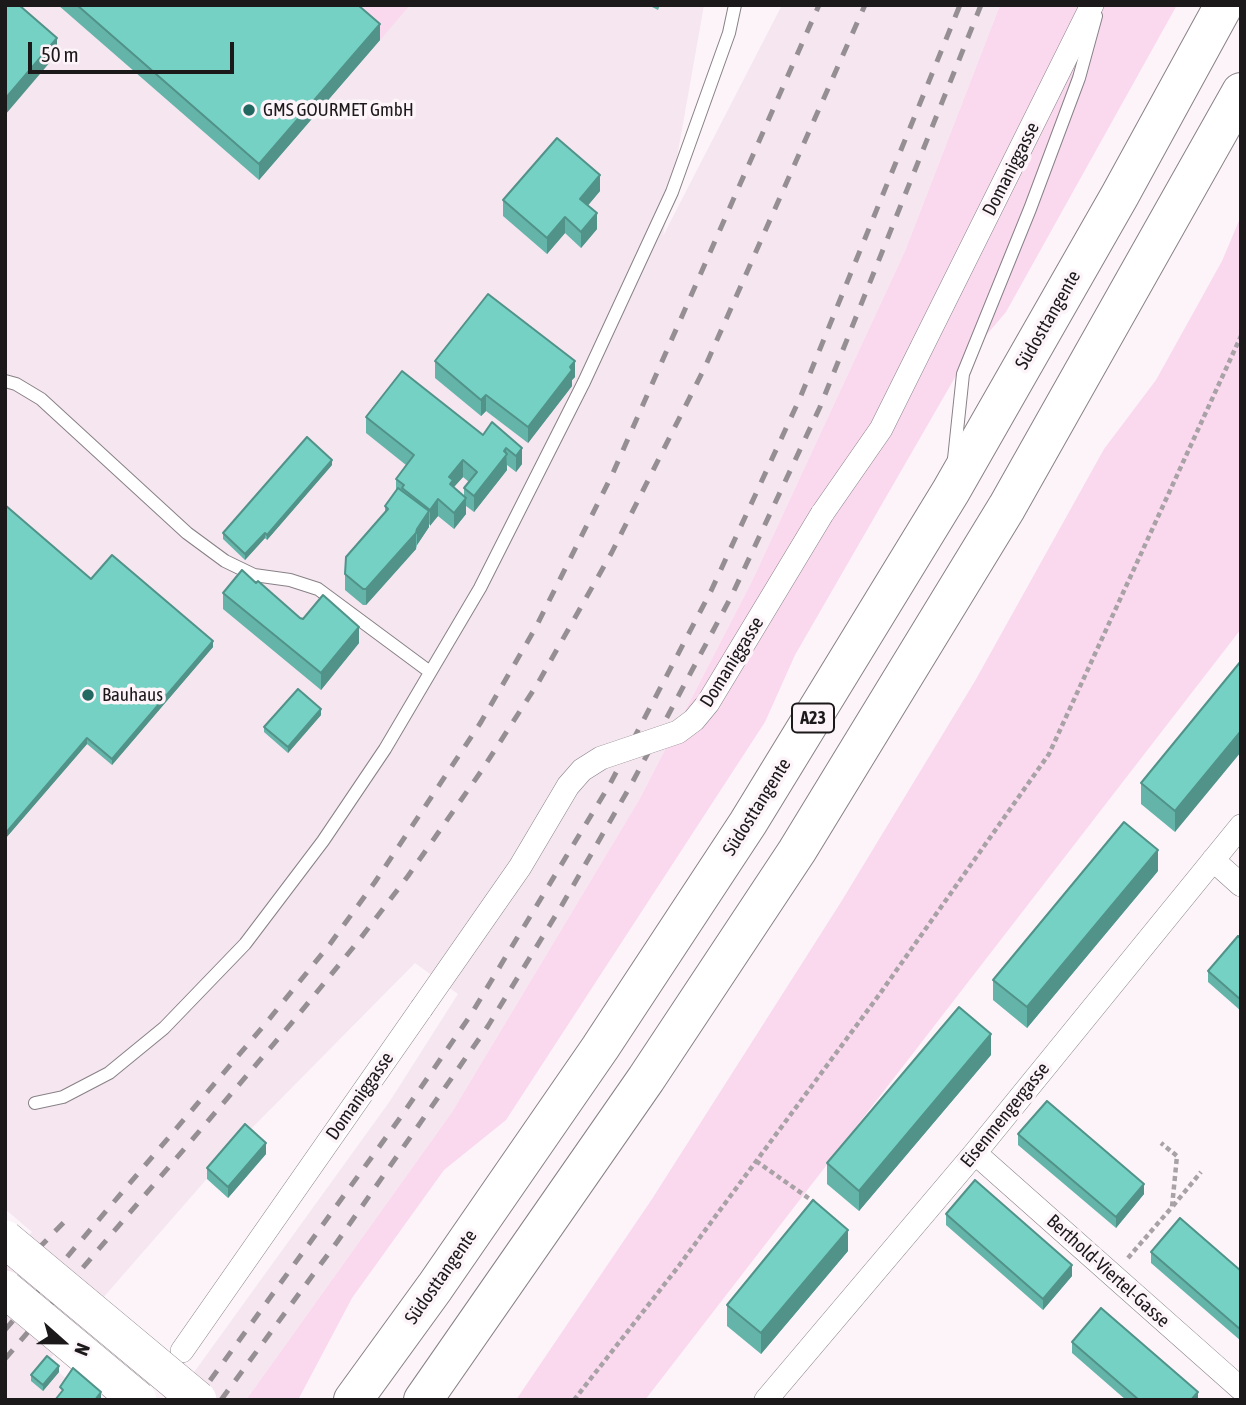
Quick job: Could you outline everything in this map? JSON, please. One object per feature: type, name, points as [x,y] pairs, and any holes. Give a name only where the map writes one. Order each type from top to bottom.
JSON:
[{"type":"highway","name":"Südosttangente","points":[[353,1400],[435,1287],[600,1048],[733,845],[849,660],[951,491],[1120,195],[1224,5]]},
{"type":"highway","points":[[423,1400],[646,1079],[804,840],[1007,507],[1241,92]]},
{"type":"main road","points":[[5,1239],[198,1400]]},
{"type":"main road","points":[[5,1289],[149,1393]]},
{"type":"street","name":"Domaniggasse","points":[[182,1351],[520,867],[568,786],[582,770],[601,758],[678,732],[694,720],[708,703],[821,514],[881,429],[1092,5]]},
{"type":"street","name":"Eisenmengergasse","points":[[766,1400],[975,1153],[1241,826]]},
{"type":"street","points":[[1213,859],[1241,885]]},
{"type":"street","name":"Berthold-Viertel-Gasse","points":[[975,1153],[1241,1389]]},
{"type":"lane","points":[[35,1103],[63,1097],[109,1073],[164,1028],[245,944],[323,841],[385,749],[480,588],[584,382],[672,192],[729,33],[735,5]]},
{"type":"lane","points":[[951,491],[963,374],[1031,209],[1079,78],[1099,5]]},
{"type":"lane","points":[[5,381],[16,384],[41,400],[187,533],[225,561],[254,575],[290,580],[318,589],[430,672]]},
{"type":"lane","name":"Domaniggasse","points":[[149,1393],[182,1351]]},
{"type":"path","points":[[574,1400],[678,1267],[756,1161],[1049,754],[1241,336]]},
{"type":"path","points":[[1161,1143],[1177,1156],[1172,1207]]},
{"type":"path","points":[[756,1161],[814,1202]]},
{"type":"path","points":[[1113,1275],[1202,1171]]},
{"type":"shaded area","points":[[5,5],[704,5],[663,236],[782,5],[1000,5],[905,251],[752,581],[639,800],[452,1112],[246,1400],[174,1400],[390,1101],[458,994],[415,963],[245,1135],[47,1362],[91,1400],[5,1400],[5,1259],[32,1232],[5,1209]]},
{"type":"shaded area","points":[[340,5],[410,5],[380,40]]},
{"type":"shaded area","points":[[1000,5],[1177,5],[1006,312],[965,360],[795,655],[765,722],[506,1120],[444,1170],[352,1298],[298,1400],[246,1400],[452,1112],[639,800],[752,581],[905,251]]},
{"type":"shaded area","points":[[1241,216],[1241,629],[645,1400],[516,1400],[652,1199],[841,902],[975,681],[1104,449],[1156,380],[1222,261]]},
{"type":"building","points":[[5,5],[19,5],[57,38],[5,99]]},
{"type":"building","name":"GMS GOURMET GmbH","points":[[77,5],[358,5],[380,24],[259,164]]},
{"type":"building","points":[[557,138],[600,175],[580,199],[597,213],[581,232],[565,217],[547,238],[503,200]]},
{"type":"building","points":[[488,294],[575,361],[570,367],[572,370],[528,427],[486,395],[481,400],[435,361]]},
{"type":"building","points":[[402,371],[483,435],[492,422],[522,448],[516,456],[506,448],[504,451],[507,454],[474,496],[464,488],[477,472],[463,460],[449,477],[453,480],[450,484],[466,498],[454,513],[438,499],[430,510],[402,488],[404,485],[396,479],[414,455],[366,417]]},
{"type":"building","points":[[307,437],[332,460],[267,535],[265,533],[245,554],[223,533]]},
{"type":"building","points":[[398,488],[429,511],[416,533],[366,589],[363,589],[345,574],[346,557],[388,509],[385,506]]},
{"type":"building","name":"Bauhaus","points":[[5,505],[91,579],[112,555],[213,641],[112,759],[87,738],[5,834]]},
{"type":"building","points":[[242,570],[300,618],[303,619],[323,595],[359,627],[321,673],[223,593]]},
{"type":"building","points":[[1241,661],[1241,731],[1175,811],[1141,783]]},
{"type":"building","points":[[298,689],[321,709],[288,747],[264,727]]},
{"type":"building","points":[[1124,822],[1158,850],[1027,1007],[993,980]]},
{"type":"building","points":[[1238,936],[1241,939],[1241,1000],[1208,971]]},
{"type":"building","points":[[959,1007],[991,1034],[859,1191],[827,1163]]},
{"type":"building","points":[[1047,1101],[1144,1184],[1116,1217],[1018,1134]]},
{"type":"building","points":[[245,1124],[266,1143],[228,1187],[207,1168]]},
{"type":"building","points":[[975,1180],[1072,1265],[1043,1299],[946,1214]]},
{"type":"building","points":[[813,1200],[848,1230],[761,1333],[727,1305]]},
{"type":"building","points":[[1180,1218],[1241,1271],[1241,1330],[1151,1252]]},
{"type":"building","points":[[1101,1308],[1198,1392],[1191,1400],[1139,1400],[1072,1342]]},
{"type":"building","points":[[47,1356],[59,1366],[43,1385],[31,1375]]},
{"type":"building","points":[[73,1368],[101,1392],[95,1400],[55,1400]]},
{"type":"railway","points":[[5,1330],[330,944],[375,882],[481,722],[536,627],[612,475],[819,5]]},
{"type":"railway","points":[[5,1359],[360,939],[482,770],[538,683],[612,552],[705,367],[865,5]]},
{"type":"railway","points":[[196,1400],[400,1118],[470,1016],[610,784],[711,591],[800,398],[960,5]]},
{"type":"railway","points":[[221,1400],[337,1242],[488,1026],[632,783],[731,597],[820,407],[981,5]]},
{"type":"railway","points":[[5,1283],[66,1220]]},
{"type":"place","name":"GMS GOURMET GmbH","points":[[249,110]]},
{"type":"place","name":"Bauhaus","points":[[88,695]]}]
